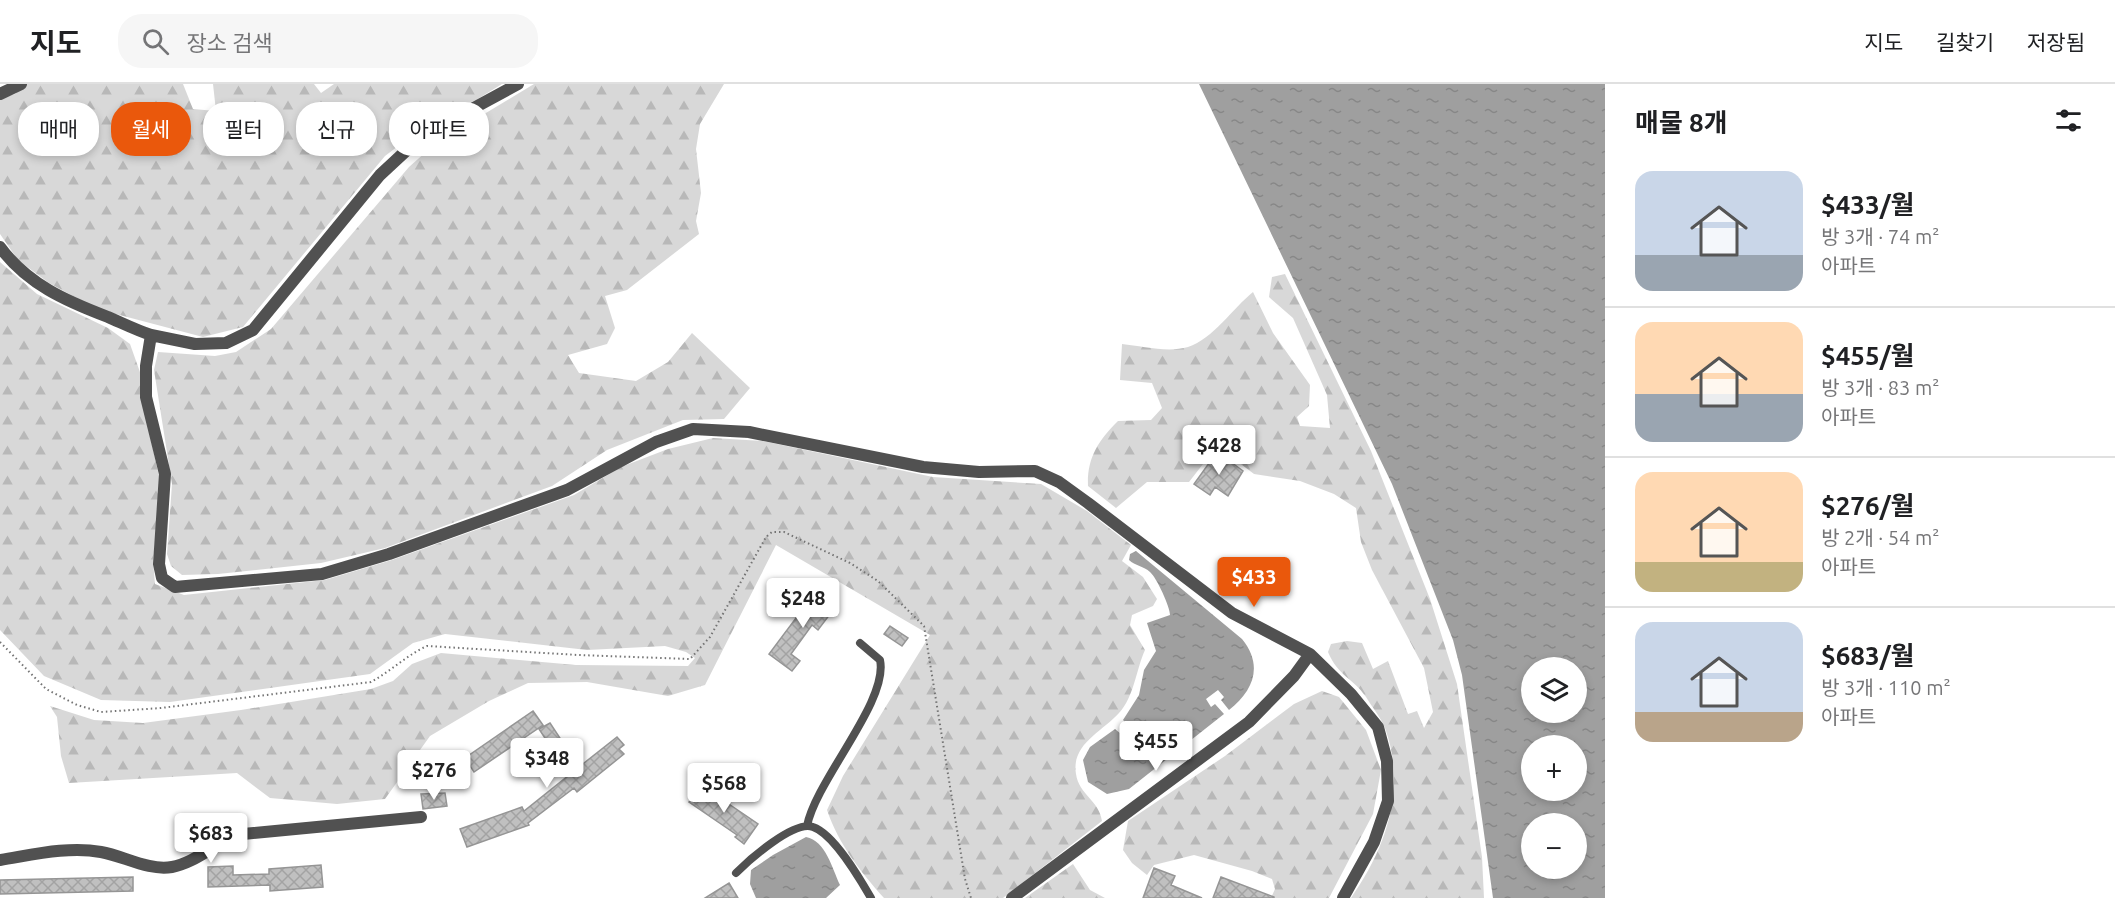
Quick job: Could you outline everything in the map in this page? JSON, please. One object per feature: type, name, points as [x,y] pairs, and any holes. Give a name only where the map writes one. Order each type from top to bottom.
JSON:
[{"type":"street","points":[[0,94],[21,84]]},
{"type":"street","points":[[0,247],[13,264],[44,289],[81,308],[151,335],[195,344],[226,343],[253,330],[380,175],[408,149],[435,129],[518,84]]},
{"type":"street","points":[[151,335],[146,366],[146,397],[165,474],[159,564],[162,578],[175,587],[322,574],[389,554],[567,490],[656,441],[693,429],[749,432],[923,467],[979,471],[1035,471],[1059,482],[1232,613],[1310,654],[1351,694],[1378,727],[1387,761],[1388,801],[1374,842],[1343,898]]},
{"type":"street","points":[[1012,898],[1249,722],[1294,676],[1310,654]]},
{"type":"street","points":[[0,860],[61,851],[99,852],[157,867],[171,867],[228,838],[243,834],[421,817]]},
{"type":"lane","points":[[736,873],[765,848],[807,826],[816,798],[861,719],[881,676],[880,660],[860,643]]},
{"type":"lane","points":[[807,826],[823,832],[856,873],[871,898]]},
{"type":"path","points":[[0,642],[46,689],[77,705],[101,712],[161,708],[371,682],[390,671],[414,652],[427,646],[578,655],[627,655],[669,660],[690,659],[710,637],[766,537],[772,532],[784,532],[850,563],[878,581],[924,626],[970,898]]},
{"type":"green space","points":[[27,84],[183,84],[190,102],[111,102],[111,156],[191,156],[191,104],[193,109],[203,110],[203,156],[284,156],[284,102],[215,102],[213,84],[314,84],[321,93],[334,84],[502,84],[471,102],[389,102],[389,153],[243,327],[203,337],[112,313],[86,303],[49,283],[18,260],[0,234],[0,99],[15,94]]},
{"type":"green space","points":[[534,84],[724,84],[700,124],[696,149],[701,193],[696,221],[699,234],[627,290],[605,296],[615,328],[607,344],[568,355],[579,373],[636,381],[668,362],[692,333],[750,388],[724,419],[683,420],[607,450],[552,486],[385,548],[321,563],[218,574],[182,575],[171,566],[167,554],[172,484],[154,370],[158,352],[215,356],[236,352],[271,329],[409,167],[421,156],[489,156],[489,111]]},
{"type":"green space","points":[[0,262],[37,294],[108,328],[130,344],[141,375],[141,396],[159,476],[159,506],[153,561],[155,584],[184,595],[325,580],[392,560],[574,495],[621,467],[668,449],[713,438],[763,441],[933,477],[1041,484],[1087,511],[1131,545],[1122,561],[1143,577],[1157,599],[1153,606],[1132,615],[1130,625],[1145,650],[1124,707],[1089,739],[1078,754],[1076,774],[1078,781],[1097,808],[1102,821],[1003,898],[884,898],[851,857],[827,810],[843,776],[930,635],[776,545],[705,685],[668,696],[587,682],[528,683],[489,701],[430,736],[385,799],[337,804],[270,798],[237,773],[69,783],[61,756],[57,717],[50,706],[94,720],[143,723],[371,689],[393,681],[412,664],[441,653],[576,665],[688,666],[695,658],[686,652],[665,646],[587,650],[445,634],[413,643],[370,674],[170,702],[101,700],[44,676],[0,630]]},
{"type":"green space","points":[[1285,274],[1371,451],[1430,599],[1457,684],[1482,857],[1484,898],[1351,898],[1374,859],[1383,838],[1393,795],[1394,773],[1385,728],[1366,697],[1332,660],[1328,652],[1331,644],[1347,641],[1362,643],[1373,669],[1388,661],[1408,714],[1417,711],[1424,728],[1433,712],[1424,668],[1372,570],[1361,542],[1356,508],[1334,494],[1300,481],[1254,474],[1217,446],[1189,482],[1147,482],[1116,508],[1088,486],[1089,467],[1095,450],[1111,428],[1118,421],[1151,420],[1162,408],[1152,383],[1120,380],[1122,344],[1164,349],[1188,347],[1206,337],[1253,292],[1273,333],[1310,385],[1309,406],[1297,417],[1300,426],[1330,428],[1327,395],[1293,318],[1269,297],[1272,277]]},
{"type":"green space","points":[[1322,691],[1339,697],[1366,730],[1381,770],[1373,814],[1329,898],[1271,898],[1275,889],[1272,879],[1194,855],[1154,865],[1147,875],[1132,863],[1123,850],[1128,821],[1225,756],[1294,704]]},
{"type":"green space","points":[[1073,864],[1090,890],[1105,898],[1025,898]]},
{"type":"water","points":[[1199,84],[1605,84],[1605,898],[1493,898],[1462,675],[1453,640],[1392,484]]},
{"type":"water","points":[[1136,551],[1242,639],[1253,659],[1253,678],[1244,695],[1229,710],[1221,700],[1224,697],[1218,690],[1206,699],[1211,707],[1215,704],[1224,714],[1129,789],[1107,794],[1088,782],[1083,760],[1090,747],[1115,729],[1121,734],[1129,726],[1123,720],[1139,695],[1144,670],[1156,651],[1147,623],[1170,615],[1166,599],[1153,575],[1129,560],[1130,554]]},
{"type":"water","points":[[806,837],[823,849],[840,885],[826,898],[756,898],[750,884],[751,870]]},
{"type":"building","points":[[1220,454],[1243,471],[1228,496],[1215,487],[1210,495],[1194,484],[1212,459],[1215,461]]},
{"type":"building","points":[[817,590],[837,605],[818,630],[812,625],[791,654],[800,661],[792,671],[769,654]]},
{"type":"building","points":[[890,626],[908,638],[902,646],[884,634]]},
{"type":"building","points":[[533,711],[543,725],[474,772],[465,758]]},
{"type":"building","points":[[550,723],[579,767],[617,737],[624,745],[619,749],[624,754],[577,792],[574,788],[528,823],[529,825],[467,847],[460,829],[522,807],[524,811],[569,775],[539,729]]},
{"type":"building","points":[[701,785],[758,824],[744,844],[735,837],[737,835],[689,802]]},
{"type":"building","points":[[445,793],[447,806],[423,809],[421,794]]},
{"type":"building","points":[[321,865],[323,887],[270,891],[270,885],[208,887],[208,867],[233,866],[233,875],[269,874],[269,869]]},
{"type":"building","points":[[1154,868],[1175,876],[1171,885],[1202,898],[1143,898]]},
{"type":"building","points":[[133,877],[133,891],[0,894],[0,880]]},
{"type":"building","points":[[1221,877],[1274,897],[1274,898],[1213,898]]},
{"type":"building","points":[[729,883],[738,898],[705,898]]}]
